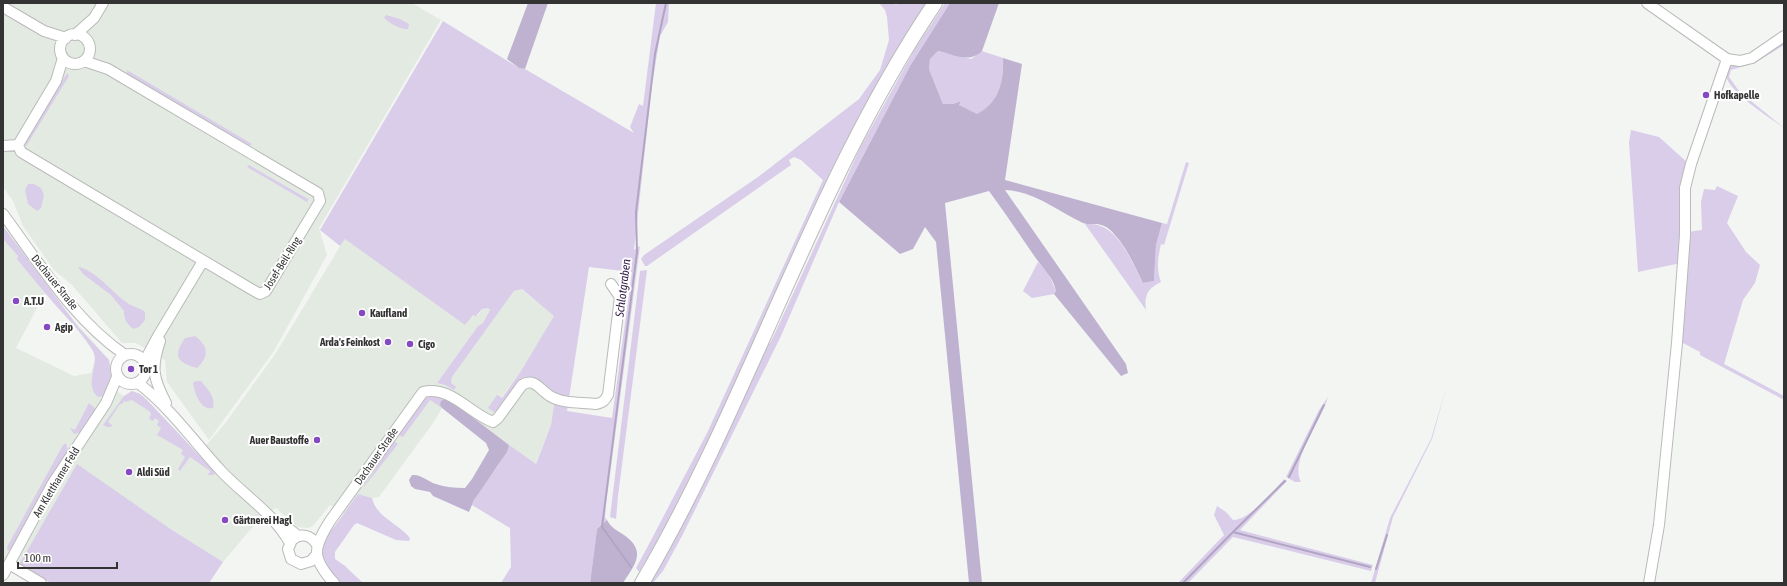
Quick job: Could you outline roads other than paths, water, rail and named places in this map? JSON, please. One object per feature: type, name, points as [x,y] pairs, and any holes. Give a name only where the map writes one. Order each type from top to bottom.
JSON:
[{"type":"highway","points":[[642,583],[668,538],[709,458],[815,224],[857,136],[904,51],[935,3]]},
{"type":"street","points":[[44,31],[73,64],[84,61],[89,46],[94,18],[103,3]]},
{"type":"street","points":[[1647,3],[1727,59],[1740,62],[1752,58],[1784,36]]},
{"type":"street","points":[[3,7],[44,31],[71,36],[80,36],[89,46]]},
{"type":"street","points":[[62,53],[71,36],[94,18]]},
{"type":"street","name":"Josef-Beil-Ring","points":[[89,46],[108,69]]},
{"type":"street","name":"Josef-Beil-Ring","points":[[56,81],[62,53]]},
{"type":"street","points":[[1649,583],[1659,525],[1677,343],[1685,235],[1685,188],[1691,164],[1727,59]]},
{"type":"street","name":"Josef-Beil-Ring","points":[[73,64],[56,81],[9,147],[24,154],[260,294],[266,291],[320,201],[318,193],[108,69],[84,61]]},
{"type":"street","name":"Dachauer Straße","points":[[3,205],[13,228]]},
{"type":"street","name":"Dachauer Straße","points":[[3,214],[63,293],[98,334],[117,363]]},
{"type":"street","points":[[144,362],[203,261]]},
{"type":"street","name":"Dachauer Straße","points":[[306,564],[311,561],[330,521],[423,392],[432,389],[444,392],[482,418],[493,422],[498,418],[522,385],[527,382],[532,382],[550,396],[560,400],[601,403],[608,395],[620,297],[611,284]]},
{"type":"street","points":[[166,324],[155,356],[154,374],[172,416]]},
{"type":"street","name":"Dachauer Straße","points":[[98,334],[125,355]]},
{"type":"street","points":[[141,380],[126,384],[117,377],[117,363],[125,355],[136,355],[158,336]]},
{"type":"street","points":[[136,355],[144,362],[146,369],[141,380]]},
{"type":"street","name":"Am Kletthamer Feld","points":[[41,583],[5,569],[53,483],[106,403],[117,377]]},
{"type":"street","points":[[141,380],[184,429],[203,443],[289,530],[298,538],[312,539],[317,549],[320,563],[331,579]]},
{"type":"street","name":"Am Kletthamer Feld","points":[[106,403],[126,384]]},
{"type":"street","name":"Dachauer Straße","points":[[298,538],[330,521]]},
{"type":"street","points":[[298,538],[288,552],[291,559],[298,563],[306,564],[331,579]]},
{"type":"waterway","name":"Schlotgraben","points":[[631,567],[602,527],[637,252],[636,212],[655,54],[666,3]]},
{"type":"waterway","points":[[1289,477],[1324,405]]},
{"type":"waterway","points":[[1233,532],[1285,481]]},
{"type":"waterway","points":[[1183,583],[1233,532],[1370,567]]},
{"type":"waterway","points":[[1376,569],[1387,535]]},
{"type":"place","name":"Hofkapelle","points":[[1706,95]]},
{"type":"place","name":"A.T.U","points":[[16,301]]},
{"type":"place","name":"Kaufland","points":[[362,313]]},
{"type":"place","name":"Agip","points":[[47,327]]},
{"type":"place","name":"Arda's Feinkost","points":[[388,342]]},
{"type":"place","name":"Cigo","points":[[410,344]]},
{"type":"place","name":"Tor 1","points":[[131,369]]},
{"type":"place","name":"Auer Baustoffe","points":[[317,440]]},
{"type":"place","name":"Aldi Süd","points":[[129,472]]},
{"type":"place","name":"Gärtnerei Hagl","points":[[225,520]]}]
